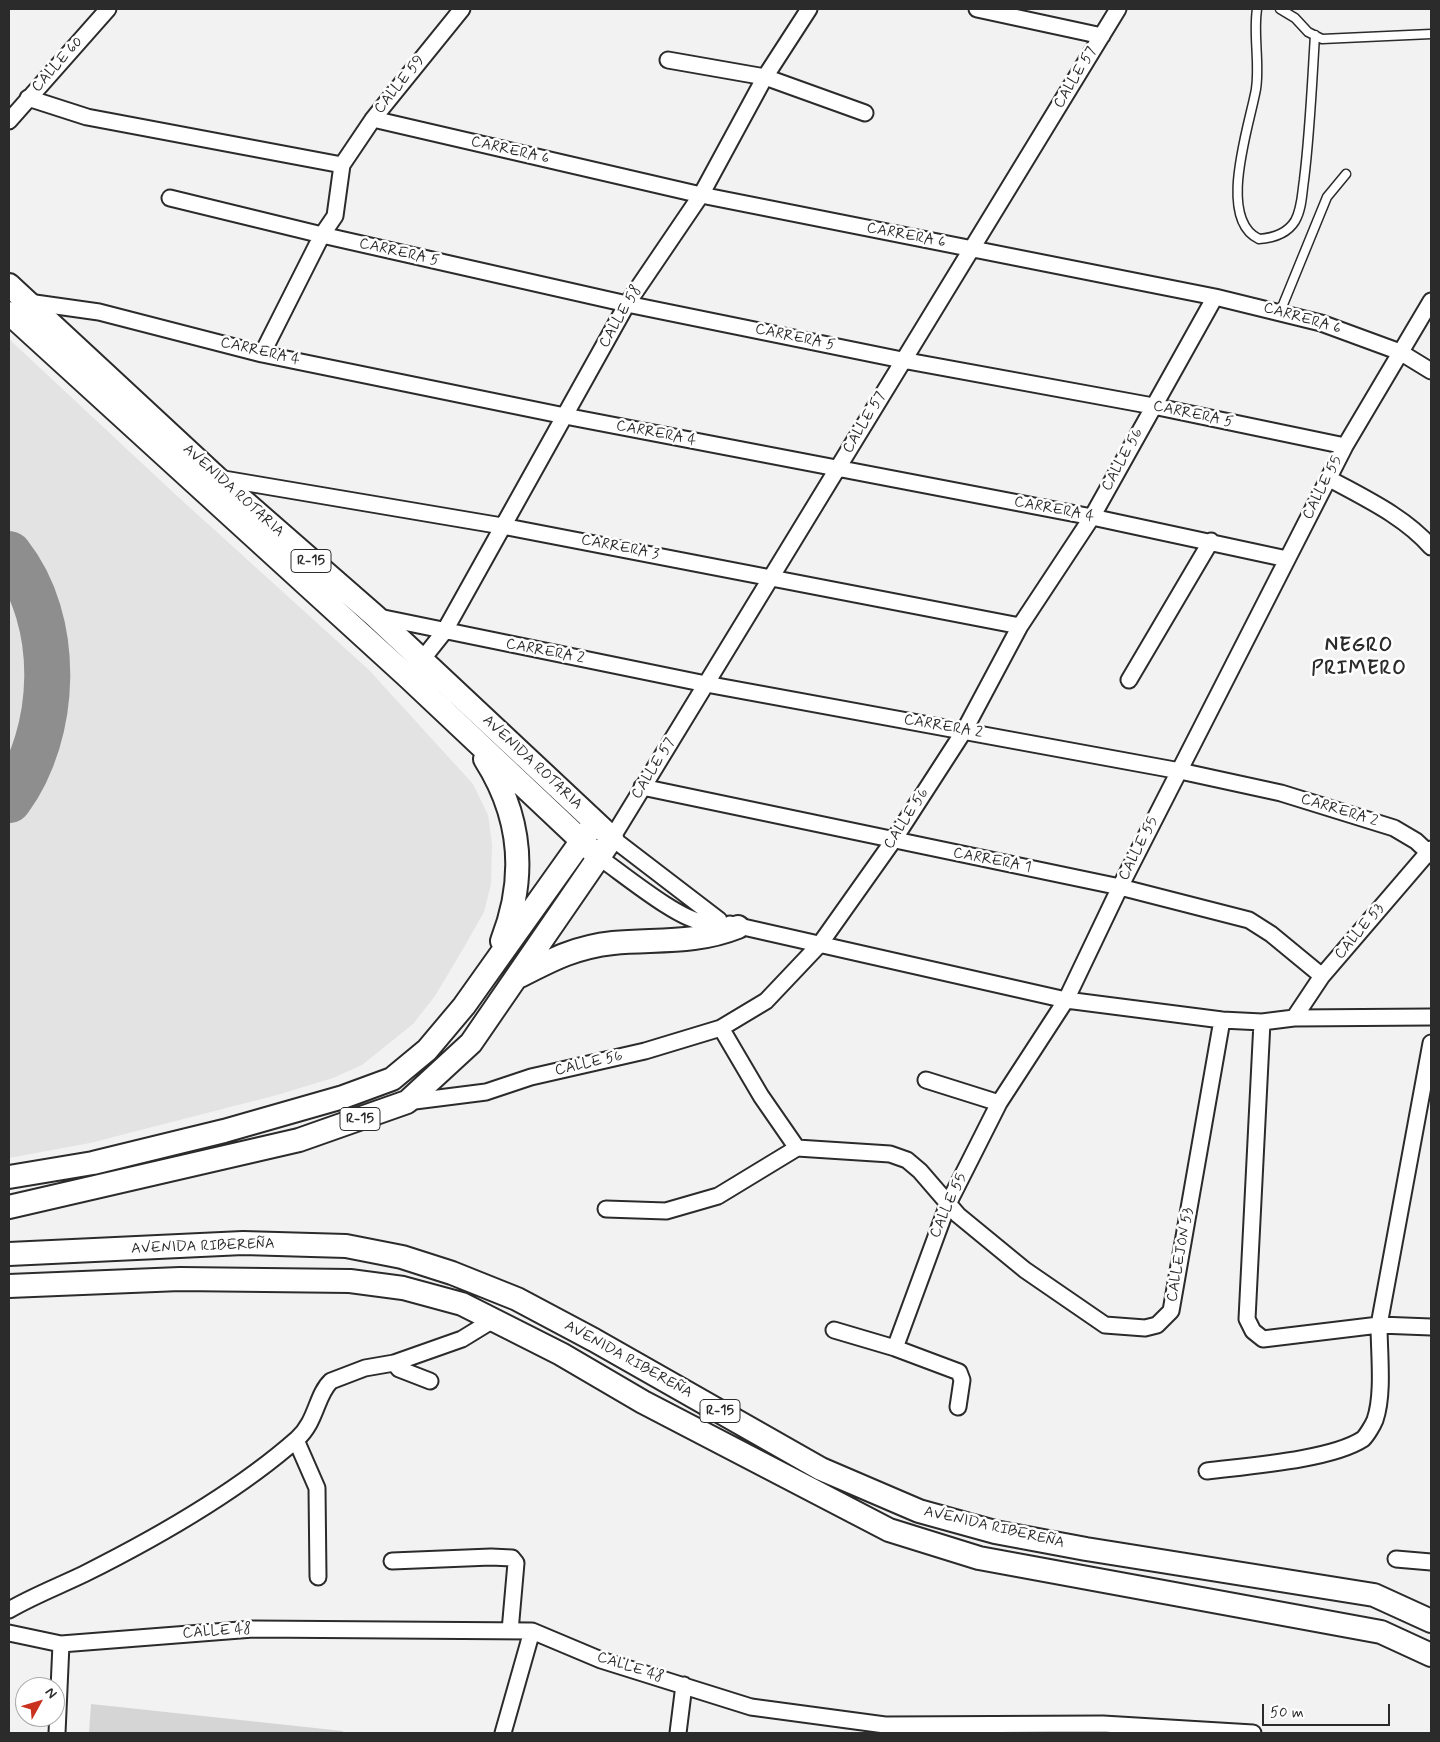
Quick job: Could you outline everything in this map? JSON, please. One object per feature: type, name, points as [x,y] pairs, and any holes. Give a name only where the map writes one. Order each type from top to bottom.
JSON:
[{"type":"main road","name":"AVENIDA ROTARIA","points":[[9,285],[18,308],[415,668],[612,838]]},
{"type":"main road","name":"AVENIDA ROTARIA","points":[[18,308],[217,478],[374,616],[462,728],[600,858]]},
{"type":"main road","points":[[462,728],[494,774],[509,809],[516,838],[519,865],[516,894],[509,921],[488,973]]},
{"type":"main road","name":"R-15","points":[[9,1177],[94,1163],[224,1130],[343,1097],[392,1079],[426,1050],[488,973],[595,822]]},
{"type":"main road","name":"R-15","points":[[9,1207],[299,1140],[407,1102],[471,1043],[612,838]]},
{"type":"main road","points":[[515,979],[563,953],[613,944],[666,942],[718,935],[729,924]]},
{"type":"main road","name":"AVENIDA RIBEREÑA","points":[[9,1254],[243,1243],[346,1246],[402,1257],[452,1273],[517,1299],[594,1340],[821,1469],[919,1511],[996,1532],[1086,1549],[1374,1595],[1431,1621]]},
{"type":"main road","name":"AVENIDA RIBEREÑA","points":[[9,1286],[180,1279],[350,1281],[403,1288],[462,1304],[561,1354],[643,1402],[888,1530],[979,1558],[1381,1632],[1431,1655]]},
{"type":"street","name":"CALLE 60","points":[[9,121],[108,9]]},
{"type":"street","name":"CALLE 59","points":[[342,165],[373,119],[462,9]]},
{"type":"street","name":"CALLE 58","points":[[415,668],[444,632],[627,304],[701,195],[764,77],[809,9]]},
{"type":"street","points":[[977,9],[1102,36]]},
{"type":"street","name":"CALLE 57","points":[[612,838],[902,360],[1118,9]]},
{"type":"street","points":[[668,60],[764,77],[865,113]]},
{"type":"street","points":[[28,98],[87,117],[342,165],[335,216],[322,235],[262,354]]},
{"type":"street","name":"CARRERA 6","points":[[373,119],[701,195],[1215,297],[1280,312],[1321,323],[1400,352],[1431,371]]},
{"type":"street","name":"CARRERA 5","points":[[170,198],[322,235],[627,304],[902,360],[1153,406],[1345,446]]},
{"type":"street","name":"CALLE 56","points":[[407,1102],[486,1092],[531,1077],[636,1053],[721,1028],[766,1002],[820,944],[893,841],[964,731],[1020,626],[1092,517],[1215,297]]},
{"type":"street","name":"CALLE 55","points":[[894,1348],[948,1204],[999,1103],[1066,1000],[1120,887],[1328,478],[1431,301]]},
{"type":"street","name":"CARRERA 4","points":[[18,308],[99,312],[262,354],[565,416],[1092,517],[1211,541],[1287,559]]},
{"type":"street","name":"CARRERA 3","points":[[217,478],[502,526],[772,576],[1020,626]]},
{"type":"street","points":[[1328,478],[1384,509],[1422,537],[1431,548]]},
{"type":"street","points":[[1129,680],[1211,541]]},
{"type":"street","name":"CARRERA 2","points":[[374,616],[444,632],[706,684],[1180,771],[1280,793],[1394,828],[1430,852]]},
{"type":"street","name":"CARRERA 1","points":[[642,787],[1120,887],[1249,920],[1271,934],[1322,976]]},
{"type":"street","points":[[612,838],[729,924]]},
{"type":"street","name":"CALLE 53","points":[[1294,1018],[1322,976],[1430,852]]},
{"type":"street","points":[[600,858],[665,904],[692,919],[729,924],[1066,1000],[1222,1020],[1262,1022],[1294,1018],[1431,1017]]},
{"type":"street","name":"CALLEJON 53","points":[[797,1148],[890,1154],[907,1160],[920,1171],[948,1204],[1025,1270],[1105,1325],[1145,1328],[1157,1325],[1171,1311],[1222,1020]]},
{"type":"street","points":[[1262,1022],[1247,1319],[1253,1331],[1264,1339],[1379,1325],[1431,1327]]},
{"type":"street","points":[[606,1209],[666,1211],[718,1196],[797,1148],[761,1096],[721,1028]]},
{"type":"street","points":[[1207,1471],[1294,1460],[1340,1449],[1364,1438],[1375,1421],[1379,1403],[1379,1325],[1431,1043]]},
{"type":"street","points":[[926,1080],[999,1103]]},
{"type":"street","points":[[9,1610],[153,1538],[243,1481],[306,1430],[316,1414],[327,1385],[331,1381],[365,1368],[394,1363],[462,1339],[493,1320]]},
{"type":"street","points":[[834,1330],[894,1348],[959,1372],[962,1380],[958,1407]]},
{"type":"street","points":[[394,1363],[399,1369],[430,1381]]},
{"type":"street","points":[[296,1440],[317,1488],[318,1577]]},
{"type":"street","points":[[392,1561],[491,1556],[512,1558],[516,1563],[510,1631]]},
{"type":"street","points":[[1396,1559],[1431,1562]]},
{"type":"street","name":"CALLE 48","points":[[9,1633],[61,1644],[253,1629],[532,1631],[601,1660],[751,1707],[884,1729],[1103,1724],[1176,1732],[1253,1733]]},
{"type":"street","points":[[504,1733],[532,1631]]},
{"type":"street","points":[[58,1733],[61,1644]]},
{"type":"street","points":[[678,1733],[684,1686]]},
{"type":"lane","points":[[1258,9],[1256,87],[1239,168],[1239,215],[1246,230],[1259,239],[1273,238],[1284,232],[1294,221],[1301,205],[1307,158],[1315,35]]},
{"type":"lane","points":[[1280,9],[1295,18],[1308,32],[1322,39],[1431,34]]},
{"type":"lane","points":[[1280,312],[1327,197],[1346,174]]},
{"type":"shaded area","points":[[9,339],[176,495],[369,670],[473,784],[488,815],[492,844],[491,884],[484,912],[463,949],[435,996],[413,1024],[362,1065],[333,1078],[277,1095],[90,1143],[9,1158]]},
{"type":"shaded area","points":[[91,1704],[343,1731],[343,1733],[89,1733]]},
{"type":"taxiway","points":[[9,554],[26,581],[38,611],[45,644],[47,677],[45,710],[37,743],[25,773],[9,800]]},
{"type":"district","name":"NEGRO PRIMERO","points":[[1359,658]]}]
